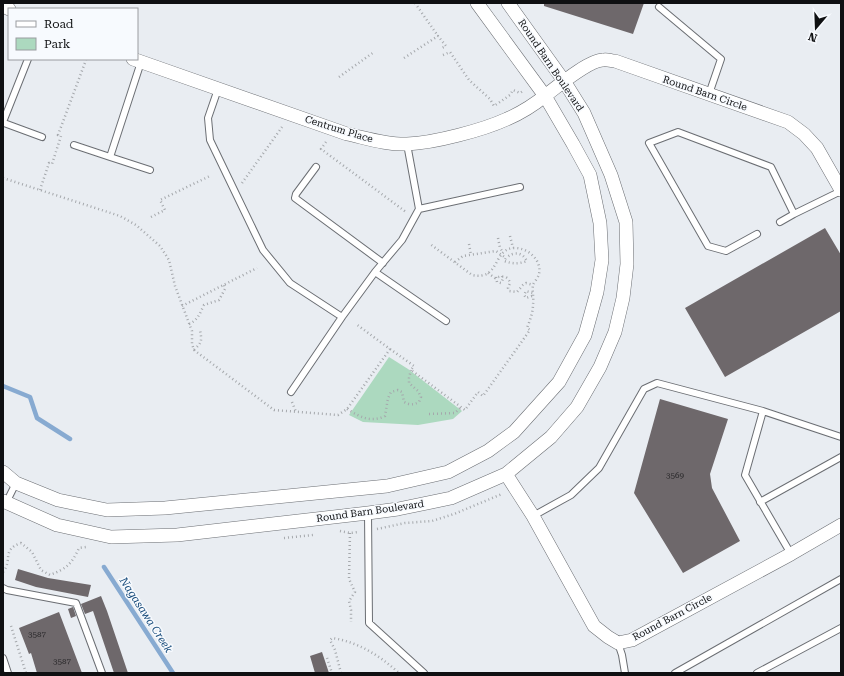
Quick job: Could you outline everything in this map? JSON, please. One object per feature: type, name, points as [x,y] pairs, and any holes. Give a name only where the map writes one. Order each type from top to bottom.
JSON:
[{"type":"street","points":[[3,472],[16,483],[58,500],[107,510],[165,508],[387,486],[448,472],[488,451],[514,432],[559,382],[585,335],[598,292],[602,260],[600,223],[590,176],[545,96],[477,3]]},
{"type":"street","name":"Round Barn Boulevard","points":[[4,504],[57,524],[110,537],[178,535],[368,513],[398,509],[451,498],[506,474],[551,437],[577,407],[600,367],[615,332],[623,298],[627,264],[626,222],[611,175],[587,120],[564,81],[508,3]]},
{"type":"street","name":"Round Barn Circle","points":[[545,96],[564,81],[590,64],[602,59],[615,61],[788,122],[804,134],[817,148],[841,191]]},
{"type":"street","name":"Centrum Place","points":[[137,60],[347,134],[376,141],[407,144],[456,135],[489,126],[508,119],[545,96]]},
{"type":"street","points":[[506,474],[533,516],[594,626],[618,643]]},
{"type":"street","name":"Round Barn Circle","points":[[618,643],[632,640],[791,554],[841,525]]},
{"type":"lane","points":[[659,7],[721,59],[708,94]]},
{"type":"lane","points":[[28,60],[3,122],[42,137]]},
{"type":"lane","points":[[110,157],[137,60]]},
{"type":"lane","points":[[218,89],[208,118],[210,140],[263,250],[290,283],[342,317]]},
{"type":"lane","points":[[757,234],[726,251],[708,246],[650,143],[678,132],[771,167],[794,214]]},
{"type":"lane","points":[[291,392],[342,317],[375,272],[402,240],[419,209],[407,144]]},
{"type":"lane","points":[[74,145],[150,170]]},
{"type":"lane","points":[[316,167],[295,198],[383,263]]},
{"type":"lane","points":[[419,209],[520,187]]},
{"type":"lane","points":[[780,222],[841,191]]},
{"type":"lane","points":[[375,272],[446,321]]},
{"type":"lane","points":[[533,516],[571,495],[599,468],[644,389],[657,383],[763,411],[841,437]]},
{"type":"lane","points":[[763,411],[745,475],[791,554]]},
{"type":"lane","points":[[760,502],[841,458]]},
{"type":"lane","points":[[4,504],[16,483]]},
{"type":"lane","points":[[368,513],[369,623],[424,673]]},
{"type":"lane","points":[[675,673],[841,580]]},
{"type":"lane","points":[[4,591],[76,604],[102,673]]},
{"type":"lane","points":[[757,673],[841,628]]},
{"type":"lane","points":[[618,643],[625,673]]},
{"type":"lane","points":[[3,658],[8,673]]},
{"type":"path","points":[[415,3],[446,46],[442,48]]},
{"type":"path","points":[[404,58],[438,36]]},
{"type":"path","points":[[339,77],[374,52]]},
{"type":"path","points":[[443,55],[450,52],[469,80],[490,99],[494,106],[510,95],[513,90],[520,93],[523,91]]},
{"type":"path","points":[[40,190],[49,163],[52,164],[61,136],[58,135],[86,60]]},
{"type":"path","points":[[241,183],[282,127]]},
{"type":"path","points":[[326,142],[321,149],[406,212]]},
{"type":"path","points":[[151,217],[165,210],[160,200],[210,176]]},
{"type":"path","points":[[3,178],[120,216],[136,225],[160,246],[169,260],[175,286],[192,331],[192,344],[194,350],[274,410],[338,415],[348,409],[390,349]]},
{"type":"path","points":[[510,236],[513,248]]},
{"type":"path","points":[[498,238],[502,254]]},
{"type":"path","points":[[412,370],[465,410],[478,392],[483,396],[530,330],[527,328],[534,304],[533,285],[539,275],[535,257],[528,252],[513,248],[502,254],[496,261],[492,271],[485,275],[479,276],[472,275],[430,244]]},
{"type":"path","points":[[469,244],[471,255]]},
{"type":"path","points":[[454,262],[462,256],[496,251],[506,258],[504,261],[512,264],[520,264],[528,261],[524,256],[517,253],[511,254],[506,258]]},
{"type":"path","points":[[182,306],[257,268]]},
{"type":"path","points":[[488,273],[496,277],[502,276],[509,280],[509,291],[517,292],[526,283],[533,285]]},
{"type":"path","points":[[496,277],[497,282],[501,283],[503,279],[502,276]]},
{"type":"path","points":[[189,324],[194,322],[199,316],[204,305],[219,300],[225,289],[224,285]]},
{"type":"path","points":[[348,409],[362,418],[372,420],[380,419],[385,416],[388,398],[391,392],[398,390],[402,392],[404,402],[413,405],[419,402],[421,397],[418,391],[409,383],[409,378],[414,366],[356,324]]},
{"type":"path","points":[[194,350],[202,340],[200,330]]},
{"type":"path","points":[[429,414],[455,413],[461,406]]},
{"type":"path","points":[[350,533],[349,579],[355,592],[349,601],[351,622]]},
{"type":"path","points":[[11,626],[26,673]]},
{"type":"path","points":[[341,673],[335,650],[330,640],[332,638],[346,640],[364,648],[388,663],[399,673]]},
{"type":"path","points":[[327,658],[332,673]]},
{"type":"green space","points":[[389,357],[408,369],[462,411],[453,419],[418,425],[363,422],[349,415]]},
{"type":"building","points":[[544,3],[644,3],[633,34],[544,6]]},
{"type":"building","points":[[825,228],[841,255],[841,311],[725,377],[685,308]]},
{"type":"building","points":[[660,399],[728,419],[710,474],[712,488],[740,541],[683,573],[634,493]]},
{"type":"building","points":[[18,569],[48,578],[91,585],[88,597],[36,587],[15,580]]},
{"type":"building","points":[[101,596],[128,673],[114,673],[93,611],[85,614],[81,604]]},
{"type":"building","points":[[73,607],[76,616],[71,618],[68,609]]},
{"type":"building","points":[[59,612],[82,673],[37,673],[31,653],[29,654],[19,628]]},
{"type":"building","points":[[322,652],[329,673],[315,673],[310,656]]},
{"type":"waterway","name":"Nagasawa Creek","points":[[3,386],[30,397],[37,418],[70,439]]},
{"type":"waterway","name":"Nagasawa Creek","points":[[104,567],[173,673]]}]
